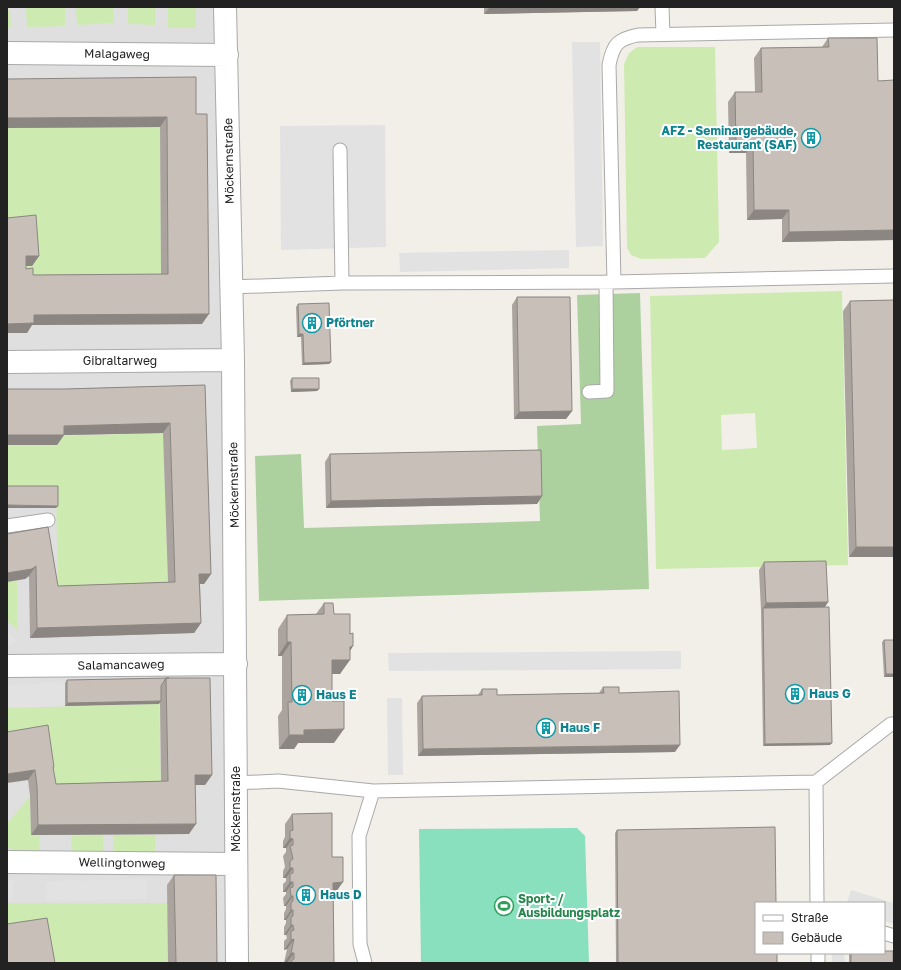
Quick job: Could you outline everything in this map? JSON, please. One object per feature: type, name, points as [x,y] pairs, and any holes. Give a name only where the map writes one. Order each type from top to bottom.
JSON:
[{"type":"street","name":"Möckernstraße","points":[[226,7],[233,360],[238,963]]},
{"type":"street","name":"Malagaweg","points":[[7,53],[226,55]]},
{"type":"street","name":"Gibraltarweg","points":[[7,362],[233,360]]},
{"type":"street","name":"Salamancaweg","points":[[7,666],[236,664]]},
{"type":"street","name":"Wellingtonweg","points":[[7,862],[236,864]]},
{"type":"lane","points":[[662,7],[663,34]]},
{"type":"lane","points":[[589,392],[607,391],[610,282],[609,64],[612,49],[623,38],[638,35],[894,30]]},
{"type":"lane","points":[[340,150],[342,283]]},
{"type":"lane","points":[[231,287],[342,283],[610,282],[894,276]]},
{"type":"lane","points":[[7,526],[48,520]]},
{"type":"lane","points":[[236,783],[278,781],[373,791],[816,782],[891,724],[894,724]]},
{"type":"lane","points":[[816,782],[817,902]]},
{"type":"lane","points":[[364,963],[360,944],[359,836],[373,791]]},
{"type":"shaded area","points":[[7,7],[233,7],[237,963],[7,963]]},
{"type":"shaded area","points":[[572,42],[600,42],[603,246],[576,247]]},
{"type":"shaded area","points":[[385,125],[386,247],[281,250],[280,126]]},
{"type":"shaded area","points":[[569,250],[569,268],[400,272],[399,253]]},
{"type":"shaded area","points":[[7,631],[16,640],[7,648]]},
{"type":"shaded area","points":[[681,651],[681,669],[389,671],[388,653]]},
{"type":"shaded area","points":[[65,683],[65,706],[7,708],[7,685]]},
{"type":"shaded area","points":[[387,698],[402,698],[403,775],[388,775]]},
{"type":"shaded area","points":[[146,879],[147,899],[46,901],[46,881]]},
{"type":"shaded area","points":[[7,881],[13,881],[13,901],[7,901]]},
{"type":"shaded area","points":[[851,890],[894,903],[894,924],[885,921],[885,902],[847,902]]},
{"type":"shaded area","points":[[832,954],[844,954],[845,963],[832,963]]},
{"type":"green space","points":[[65,7],[65,26],[27,27],[26,8]]},
{"type":"green space","points":[[76,7],[113,7],[114,23],[77,25]]},
{"type":"green space","points":[[128,7],[155,7],[155,25],[128,24]]},
{"type":"green space","points":[[168,7],[196,7],[196,28],[168,28]]},
{"type":"green space","points":[[7,10],[10,10],[11,27],[7,27]]},
{"type":"green space","points":[[637,47],[715,47],[719,242],[705,258],[641,259],[631,255],[627,248],[624,64],[629,53]]},
{"type":"green space","points":[[160,127],[161,284],[26,285],[19,266],[32,266],[7,227],[7,128]]},
{"type":"green space","points":[[842,291],[848,565],[656,569],[650,296]],"holes":[[[755,413],[757,448],[722,450],[721,415]]]},
{"type":"green space","points":[[640,293],[649,589],[259,601],[255,456],[301,454],[304,528],[540,521],[537,426],[581,424],[577,295]]},
{"type":"green space","points":[[163,433],[168,592],[58,595],[56,489],[7,488],[7,445],[57,436]]},
{"type":"green space","points":[[17,580],[17,630],[7,620],[7,582]]},
{"type":"green space","points":[[159,704],[161,791],[49,794],[7,741],[7,708]]},
{"type":"green space","points":[[30,796],[31,835],[40,836],[39,854],[17,853],[7,846],[7,824]]},
{"type":"green space","name":"Sport- / Ausbildungsplatz","points":[[577,828],[585,836],[589,963],[421,963],[419,829]]},
{"type":"green space","points":[[103,835],[104,853],[72,853],[71,836]]},
{"type":"green space","points":[[113,835],[155,835],[155,852],[113,853]]},
{"type":"green space","points":[[7,903],[168,903],[168,963],[46,963],[7,933]]},
{"type":"building","name":"AFZ - Seminargebäude, Restaurant (SAF)","points":[[828,38],[877,38],[878,81],[894,80],[894,230],[789,232],[789,210],[754,210],[753,143],[736,143],[735,92],[762,92],[761,48],[829,47]]},
{"type":"building","points":[[196,77],[196,114],[207,114],[209,314],[34,315],[34,323],[7,324],[7,218],[36,215],[39,256],[26,256],[26,269],[33,268],[33,275],[168,274],[167,117],[7,118],[7,79]]},
{"type":"building","points":[[517,297],[570,297],[572,411],[519,412]]},
{"type":"building","points":[[894,300],[894,547],[856,547],[850,301]]},
{"type":"building","name":"Pförtner","points":[[329,303],[331,362],[304,363],[303,334],[299,334],[298,304]]},
{"type":"building","points":[[292,378],[319,378],[319,389],[292,389]]},
{"type":"building","points":[[205,385],[211,574],[199,574],[201,623],[37,628],[36,566],[32,569],[7,573],[7,534],[48,527],[58,586],[175,582],[170,423],[64,426],[64,435],[7,435],[7,389]]},
{"type":"building","points":[[541,450],[542,496],[331,501],[330,454]]},
{"type":"building","points":[[7,486],[58,486],[58,506],[7,505]]},
{"type":"building","points":[[826,561],[828,602],[766,603],[764,562]]},
{"type":"building","name":"Haus E","points":[[324,603],[333,603],[334,614],[350,614],[350,634],[353,633],[353,646],[350,647],[350,660],[332,660],[332,701],[344,701],[344,729],[304,730],[304,735],[289,735],[288,702],[292,702],[291,642],[287,642],[287,615],[324,614]]},
{"type":"building","name":"Haus G","points":[[829,607],[832,743],[765,744],[763,608]]},
{"type":"building","points":[[884,640],[894,640],[894,674],[886,674]]},
{"type":"building","points":[[166,678],[210,678],[212,775],[195,775],[196,824],[38,825],[35,770],[7,774],[7,732],[48,725],[56,784],[168,781]]},
{"type":"building","points":[[166,678],[161,686],[161,701],[67,703],[67,680]]},
{"type":"building","name":"Haus F","points":[[603,687],[619,687],[619,693],[679,691],[680,745],[423,749],[422,696],[482,695],[482,689],[497,689],[497,695],[604,693]]},
{"type":"building","name":"Haus D","points":[[332,813],[332,857],[343,857],[343,882],[333,883],[334,963],[291,963],[294,959],[294,953],[291,953],[294,939],[291,940],[291,931],[294,930],[293,925],[291,925],[293,910],[291,910],[291,903],[293,901],[293,896],[291,896],[290,888],[293,887],[293,882],[290,882],[290,874],[293,873],[293,868],[290,868],[290,861],[293,859],[290,846],[293,845],[293,839],[290,838],[290,831],[293,830],[292,814]]},
{"type":"building","points":[[775,827],[776,902],[755,902],[755,954],[777,954],[777,963],[618,963],[617,830]]},
{"type":"building","points":[[174,875],[216,875],[217,963],[176,963]]},
{"type":"building","points":[[47,918],[55,963],[7,963],[7,924]]},
{"type":"building","points":[[885,951],[893,951],[893,963],[851,963],[851,954],[885,954]]},
{"type":"place","name":"AFZ - Seminargebäude, Restaurant (SAF)","points":[[811,138]]},
{"type":"place","name":"Pförtner","points":[[312,323]]},
{"type":"place","name":"Haus G","points":[[795,694]]},
{"type":"place","name":"Haus E","points":[[302,695]]},
{"type":"place","name":"Haus F","points":[[546,728]]},
{"type":"place","name":"Haus D","points":[[306,895]]},
{"type":"place","name":"Sport- / Ausbildungsplatz","points":[[504,906]]}]
